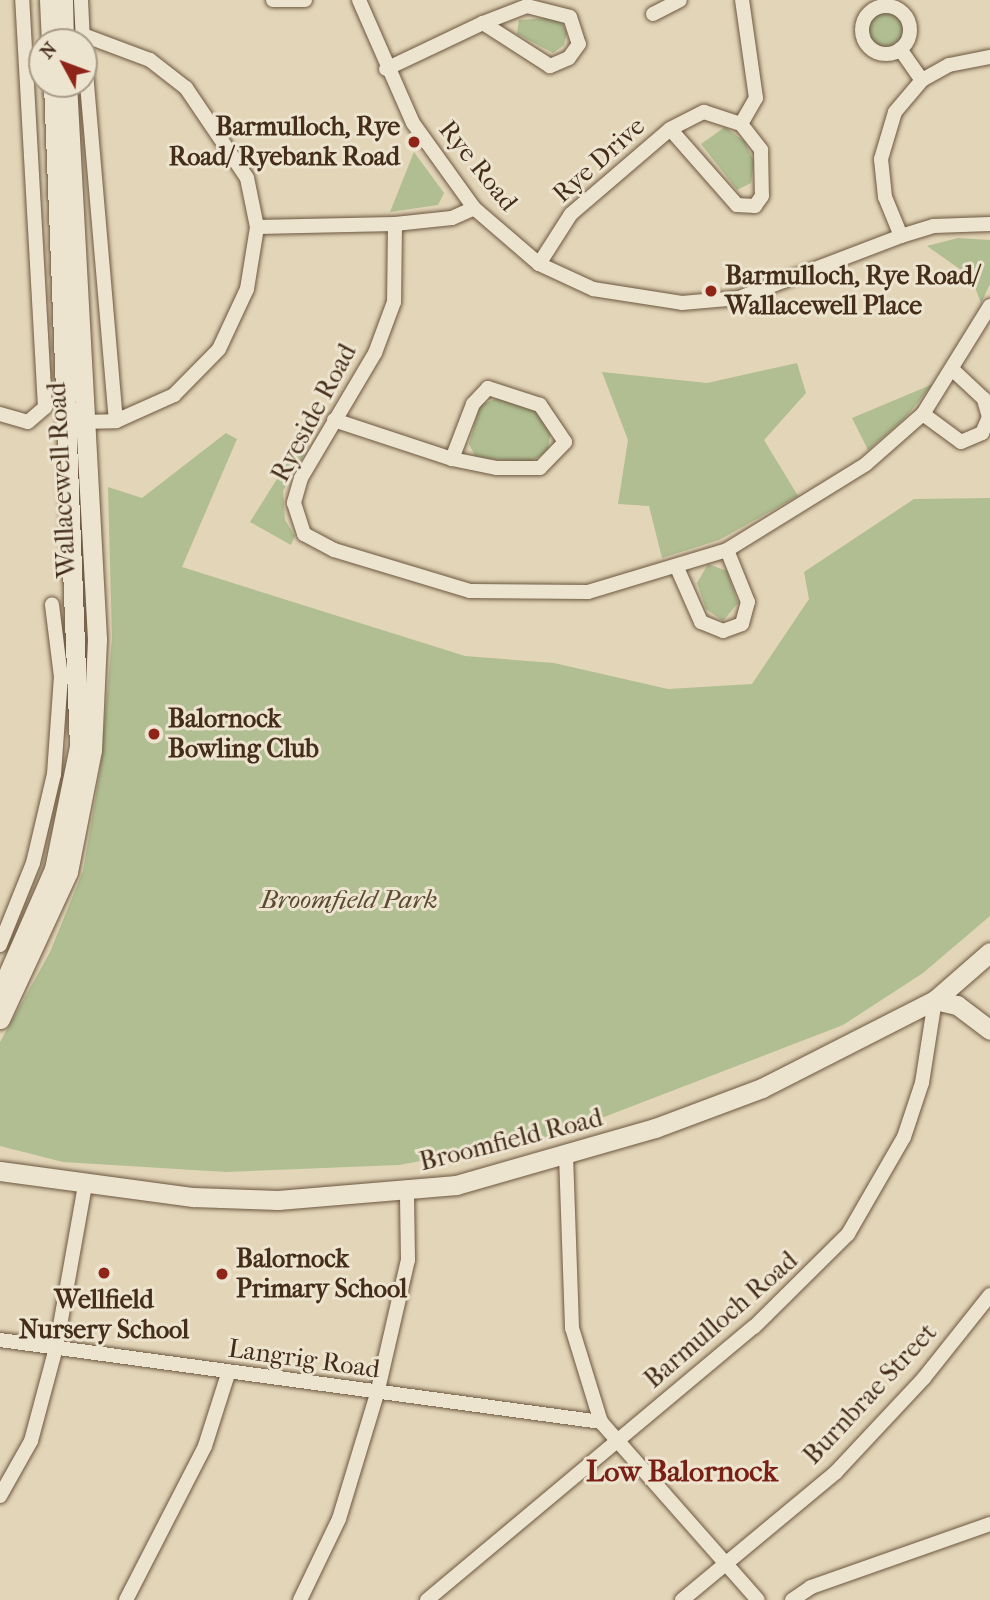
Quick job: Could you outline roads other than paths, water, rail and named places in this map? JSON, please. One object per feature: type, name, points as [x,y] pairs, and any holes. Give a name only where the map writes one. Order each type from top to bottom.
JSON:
[{"type":"street","points":[[49,0],[50,28]]},
{"type":"street","points":[[63,0],[74,28]]},
{"type":"street","points":[[80,28],[81,0]]},
{"type":"street","points":[[273,0],[305,0]]},
{"type":"street","name":"Rye Road","points":[[359,0],[386,69],[413,122],[474,208],[539,264],[624,296],[712,302],[770,290],[901,236],[934,226],[990,224]]},
{"type":"street","points":[[653,14],[680,0]]},
{"type":"street","points":[[741,124],[757,98],[742,0]]},
{"type":"street","name":"Wallacewell Road","points":[[0,414],[28,422],[38,417],[45,407],[20,1]]},
{"type":"street","points":[[386,69],[483,23],[527,5],[570,17],[579,44],[569,58],[550,66],[483,23]]},
{"type":"street","points":[[77,422],[116,421],[174,395],[219,349],[247,289],[257,227],[247,178],[186,88],[150,60],[98,47]]},
{"type":"street","points":[[900,49],[922,80]]},
{"type":"street","points":[[901,236],[885,197],[881,159],[895,112],[922,80],[949,65],[990,57]]},
{"type":"street","name":"Wallacewell Road","points":[[54,98],[67,218]]},
{"type":"street","name":"Wallacewell Road","points":[[0,1019],[61,870],[82,697],[77,422],[67,218],[67,98]]},
{"type":"street","points":[[84,98],[116,421]]},
{"type":"street","name":"Rye Drive","points":[[539,264],[571,214],[670,129],[704,112],[741,124],[761,150],[764,168],[762,196],[747,210],[670,129]]},
{"type":"street","points":[[257,227],[396,224],[452,218],[474,208]]},
{"type":"street","points":[[33,220],[67,218]]},
{"type":"street","name":"Ryeside Road","points":[[396,224],[394,302],[375,353],[334,420],[294,503],[304,534],[334,550],[470,591],[588,592],[678,570],[727,550],[866,464],[923,414],[955,372],[990,306]]},
{"type":"street","points":[[923,414],[961,442],[982,433],[989,417],[984,399],[955,372]]},
{"type":"street","points":[[334,420],[452,459],[540,468],[565,442],[540,405],[488,388],[473,404],[452,459]]},
{"type":"street","points":[[678,570],[702,622],[723,631],[742,624],[748,601],[727,550]]},
{"type":"street","name":"Wallacewell Road","points":[[0,945],[33,863],[58,741],[61,677],[52,605]]},
{"type":"street","points":[[33,863],[61,870]]},
{"type":"street","name":"Wallacewell Road","points":[[0,992],[61,870]]},
{"type":"street","name":"Broomfield Road","points":[[0,1171],[85,1185],[278,1200],[407,1193],[566,1155],[761,1088],[934,1000],[990,952]]},
{"type":"street","points":[[934,1000],[957,1005],[990,1030]]},
{"type":"street","name":"Barmulloch Road","points":[[427,1600],[754,1327],[848,1234],[904,1137],[922,1083],[934,1000]]},
{"type":"street","points":[[566,1155],[572,1328],[601,1422],[621,1438],[758,1600]]},
{"type":"street","points":[[0,1496],[31,1441],[56,1348],[85,1185]]},
{"type":"street","points":[[300,1600],[339,1520],[377,1394],[408,1260],[407,1193]]},
{"type":"street","name":"Burnbrae Street","points":[[682,1600],[836,1472],[925,1378],[990,1295]]},
{"type":"street","name":"Langrig Road","points":[[0,1340],[228,1374],[601,1422]]},
{"type":"street","points":[[127,1600],[205,1446],[228,1374]]},
{"type":"street","points":[[792,1600],[811,1587],[990,1524]]},
{"type":"place","name":"Barmulloch, Rye Road/ Ryebank Road","points":[[414,142]]},
{"type":"place","name":"Barmulloch, Rye Road/ Wallacewell Place","points":[[711,291]]},
{"type":"place","name":"Balornock Bowling Club","points":[[154,734]]},
{"type":"place","name":"Wellfield Nursery School","points":[[104,1273]]},
{"type":"place","name":"Balornock Primary School","points":[[222,1274]]},
{"type":"district","name":"Low Balornock","points":[[682,1472]]},
{"type":"park label","name":"Broomfield Park","points":[[349,900]]}]
